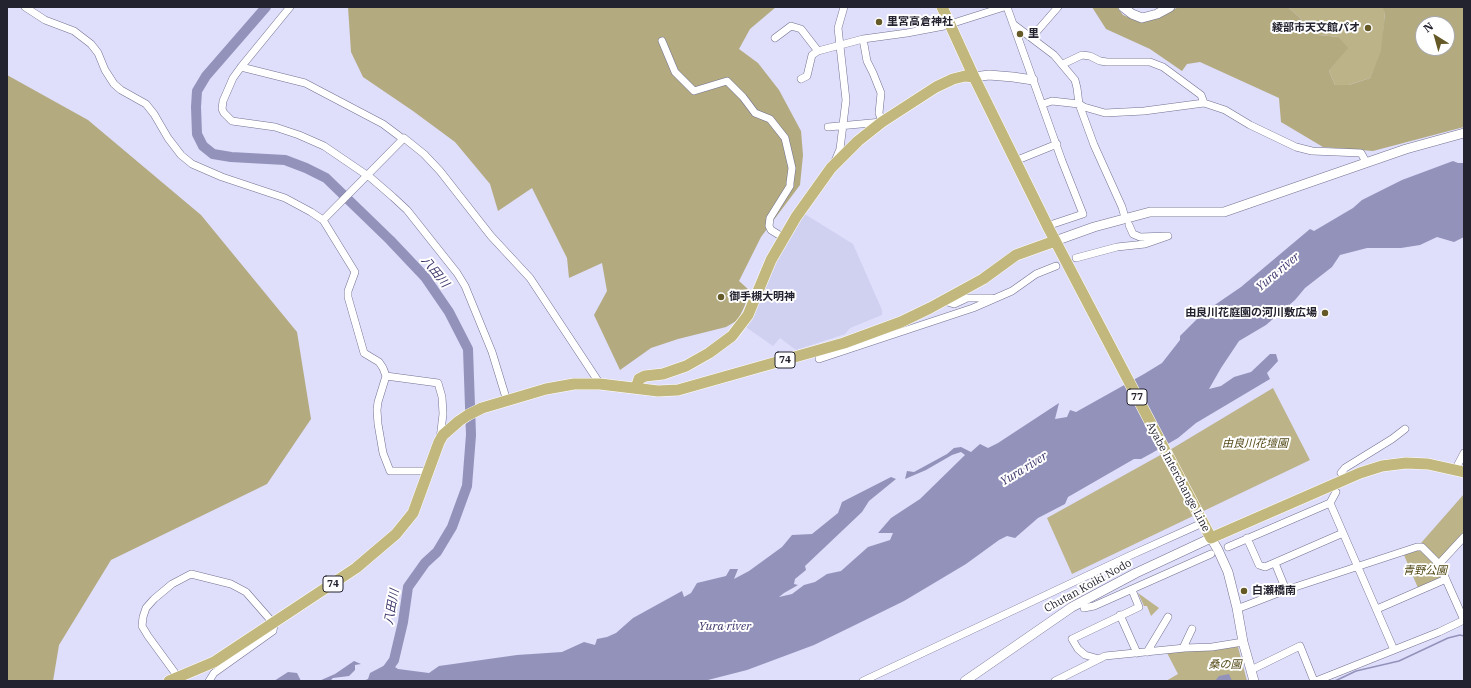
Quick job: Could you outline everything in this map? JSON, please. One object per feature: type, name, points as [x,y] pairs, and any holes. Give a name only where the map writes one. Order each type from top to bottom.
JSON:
[{"type":"main road","name":"Ayabe Interchange Line","points":[[942,7],[974,77],[1055,241],[1074,274],[1199,522],[1210,538],[1360,473],[1382,466],[1406,463],[1428,464],[1459,471]]},
{"type":"main road","points":[[636,388],[639,379],[646,376],[663,374],[686,366],[709,353],[732,336],[748,315],[771,260],[796,217],[831,168],[858,141],[882,122],[930,91],[952,79],[965,76],[974,77]]},
{"type":"main road","name":"74","points":[[173,679],[214,662],[274,624],[356,568],[396,534],[413,513],[441,439],[468,414],[546,388],[574,384],[600,384],[658,391],[678,390],[844,343],[901,322],[944,302],[982,279],[1016,255],[1055,241]]},
{"type":"street","points":[[25,7],[45,20],[74,31],[91,44],[114,84],[121,90],[146,104],[181,155],[192,164],[222,177],[285,198],[323,220],[355,272],[348,291],[348,297],[364,353],[379,362],[386,376],[377,410],[383,454],[390,471],[429,471]]},
{"type":"street","points":[[290,7],[241,67],[223,101],[222,109],[227,117],[232,121],[275,128],[316,142],[367,176],[393,197],[406,210],[457,273],[465,286],[489,344],[507,401]]},
{"type":"street","points":[[831,168],[840,149],[844,125],[846,100],[838,28],[844,7]]},
{"type":"street","points":[[801,79],[807,76],[812,56],[818,51],[863,39],[907,33],[950,24],[1006,7],[1083,214],[1053,224]]},
{"type":"street","points":[[1032,37],[1058,7]]},
{"type":"street","points":[[1123,7],[1132,14],[1142,18],[1156,14],[1170,7]]},
{"type":"street","points":[[1013,24],[1054,55],[1063,64],[1074,80],[1078,88],[1078,104],[1124,214]]},
{"type":"street","points":[[775,38],[791,26],[801,29],[818,51]]},
{"type":"street","points":[[828,127],[882,122],[879,113],[881,93],[867,61],[863,39]]},
{"type":"street","points":[[662,41],[675,72],[694,91],[728,82],[754,113],[770,119],[786,138],[792,168],[790,186],[770,218],[769,226],[771,230],[784,238]]},
{"type":"street","points":[[1063,64],[1082,55],[1107,62],[1150,62],[1162,67],[1201,95],[1204,103]]},
{"type":"street","points":[[241,67],[305,83],[383,124],[424,154],[440,171],[491,236],[530,278],[600,384]]},
{"type":"street","points":[[974,77],[989,75],[1033,80]]},
{"type":"street","points":[[1043,104],[1052,101],[1078,104],[1105,114],[1144,111],[1204,103],[1225,110],[1250,125],[1296,147],[1312,150],[1361,153],[1366,162]]},
{"type":"street","points":[[1055,241],[1094,227],[1150,212],[1224,212],[1366,162],[1464,133]]},
{"type":"street","points":[[323,220],[403,139]]},
{"type":"street","points":[[1015,161],[1057,144]]},
{"type":"street","points":[[1076,258],[1117,247],[1145,244],[1168,236],[1140,237],[1133,234],[1129,225]]},
{"type":"street","points":[[819,359],[966,310],[1012,291],[1036,274],[1056,266]]},
{"type":"street","points":[[944,302],[954,304],[967,298],[996,298]]},
{"type":"street","points":[[386,376],[438,382],[442,397],[443,414],[441,439]]},
{"type":"street","points":[[1341,473],[1345,468],[1392,439],[1405,429]]},
{"type":"street","points":[[1459,471],[1464,453]]},
{"type":"street","points":[[1228,547],[1330,503],[1336,492]]},
{"type":"street","points":[[1330,503],[1394,650]]},
{"type":"street","points":[[863,681],[1199,522]]},
{"type":"street","points":[[1247,538],[1259,565],[1264,567],[1343,533]]},
{"type":"street","points":[[1439,564],[1464,536]]},
{"type":"street","points":[[1210,538],[1218,550],[1228,572],[1237,608],[1243,642],[1254,681]]},
{"type":"street","name":"Chutan Koiki Nodo","points":[[965,681],[1072,607],[1136,572],[1210,538]]},
{"type":"street","points":[[1237,608],[1417,546],[1422,547],[1439,564],[1464,620],[1439,632],[1315,681],[1300,646],[1251,670]]},
{"type":"street","points":[[1084,608],[1094,606],[1132,590],[1211,554]]},
{"type":"street","points":[[1275,563],[1286,590]]},
{"type":"street","points":[[173,679],[142,626],[143,617],[146,608],[154,598],[181,578],[191,574],[230,584],[246,592],[252,597],[274,624],[273,631],[214,673],[209,681]]},
{"type":"street","points":[[1377,609],[1446,578]]},
{"type":"street","points":[[1099,659],[1085,655],[1078,649],[1072,639],[1139,607],[1132,590]]},
{"type":"street","points":[[1120,615],[1137,653]]},
{"type":"street","points":[[1147,652],[1168,617]]},
{"type":"street","points":[[1183,648],[1192,629]]},
{"type":"street","points":[[1054,681],[1105,656],[1183,648],[1212,647],[1243,642]]},
{"type":"shaded area","points":[[348,7],[776,7],[750,29],[739,49],[758,63],[779,90],[801,131],[803,155],[800,185],[761,237],[739,281],[749,290],[745,305],[738,320],[726,327],[678,339],[651,348],[620,370],[594,315],[607,291],[602,263],[569,278],[567,258],[532,188],[498,211],[490,184],[455,142],[363,77],[351,52]]},
{"type":"shaded area","points":[[1092,7],[1117,7],[1123,15],[1135,20],[1151,19],[1179,7],[1288,7],[1319,35],[1339,37],[1348,48],[1329,71],[1335,85],[1349,85],[1370,78],[1381,51],[1385,13],[1382,7],[1464,7],[1464,127],[1373,151],[1323,147],[1281,122],[1279,98],[1200,62],[1187,64],[1182,71],[1150,49],[1106,29]]},
{"type":"shaded area","points":[[7,75],[88,120],[201,215],[297,332],[311,419],[267,484],[111,560],[59,645],[53,681],[7,681]]},
{"type":"shaded area","points":[[803,213],[853,244],[882,310],[882,315],[850,328],[845,334],[796,350],[780,338],[773,346],[743,325],[772,264]]},
{"type":"green space","points":[[1288,7],[1382,7],[1385,12],[1382,51],[1370,78],[1349,85],[1335,85],[1329,71],[1347,48],[1339,37],[1319,35]]},
{"type":"green space","name":"由良川花壇園","points":[[1273,388],[1310,460],[1072,574],[1047,518],[1173,448]]},
{"type":"green space","points":[[1464,494],[1464,534],[1443,558],[1438,558],[1421,543]]},
{"type":"green space","name":"青野公園","points":[[1419,550],[1437,565],[1441,575],[1440,578],[1418,588],[1404,555]]},
{"type":"green space","points":[[1138,593],[1159,608],[1151,616],[1147,606],[1144,606]]},
{"type":"green space","name":"桑の園","points":[[1238,647],[1247,681],[1166,681],[1178,674],[1166,651]]},
{"type":"water","name":"Yura river","points":[[1453,161],[1458,163],[1464,162],[1464,237],[1454,242],[1437,237],[1420,245],[1401,248],[1367,248],[1340,255],[1332,267],[1305,288],[1295,300],[1266,325],[1239,341],[1209,389],[1221,386],[1234,377],[1251,372],[1270,354],[1276,354],[1278,361],[1267,373],[1270,379],[1196,423],[1178,438],[1141,459],[1134,459],[1068,497],[1065,504],[1038,518],[1015,538],[1007,536],[999,540],[966,564],[904,601],[814,645],[747,670],[704,681],[363,681],[368,679],[370,673],[389,663],[398,669],[429,673],[439,666],[517,655],[562,652],[584,642],[595,645],[597,639],[616,633],[633,618],[682,591],[684,597],[691,593],[697,583],[726,576],[730,569],[738,569],[734,579],[749,571],[782,547],[792,535],[812,534],[838,513],[842,502],[891,477],[896,479],[869,501],[862,512],[805,566],[806,570],[795,579],[794,584],[798,585],[779,597],[792,594],[804,585],[815,582],[827,574],[841,571],[868,547],[890,540],[893,533],[878,533],[891,518],[920,499],[965,455],[961,452],[952,455],[926,470],[905,479],[907,471],[914,472],[947,454],[954,448],[961,447],[971,452],[980,444],[988,448],[1059,403],[1055,419],[1067,417],[1070,410],[1076,412],[1144,374],[1162,363],[1180,340],[1180,336],[1203,313],[1241,287],[1310,229],[1314,231],[1353,208],[1362,200],[1402,180]]},
{"type":"water","points":[[354,661],[361,664],[355,665],[355,670],[349,676],[333,678],[330,681],[319,681],[335,674]]},
{"type":"water","points":[[288,672],[297,673],[301,681],[274,681]]},
{"type":"water","points":[[1229,674],[1232,681],[1215,681],[1219,676]]},
{"type":"waterway","name":"八田川","points":[[266,7],[206,76],[197,91],[197,134],[203,146],[213,154],[231,157],[285,160],[326,178],[390,240],[425,277],[449,312],[468,349],[471,435],[467,486],[452,527],[437,552],[425,563],[408,587],[403,622],[394,660],[379,681]]},
{"type":"waterway","points":[[1335,681],[1356,671],[1399,661],[1448,638],[1460,635],[1464,636]]},
{"type":"place","name":"里宮高倉神社","points":[[879,22]]},
{"type":"place","name":"綾部市天文館パオ","points":[[1368,28]]},
{"type":"place","name":"里","points":[[1020,34]]},
{"type":"place","name":"御手槻大明神","points":[[721,297]]},
{"type":"place","name":"由良川花庭園の河川敷広場","points":[[1325,313]]},
{"type":"place","name":"白瀬橋南","points":[[1244,591]]}]
